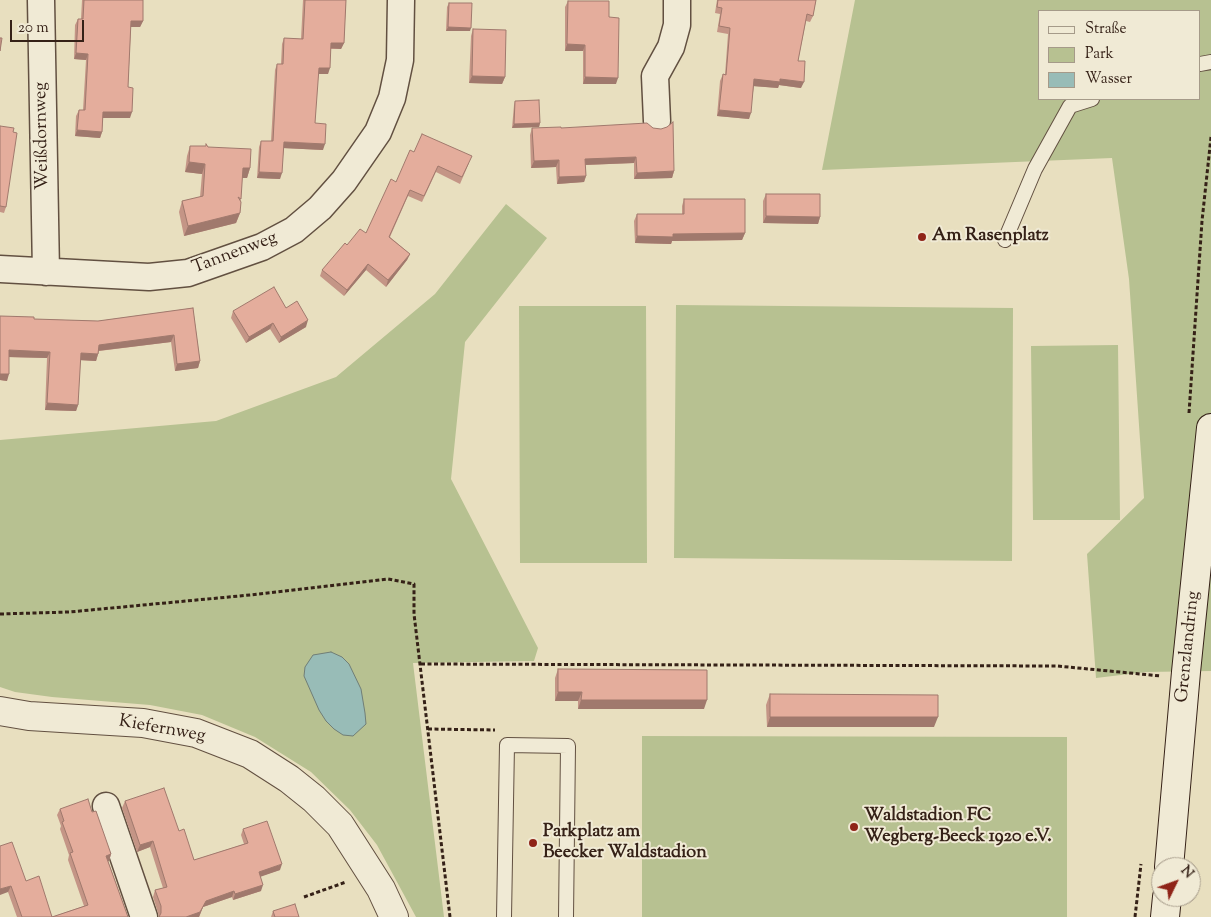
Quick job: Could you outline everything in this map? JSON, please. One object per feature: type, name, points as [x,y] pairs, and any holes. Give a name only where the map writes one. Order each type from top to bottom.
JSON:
[{"type":"street","name":"Weißdornweg","points":[[41,0],[46,272]]},
{"type":"street","name":"Tannenweg","points":[[0,269],[149,277],[188,273],[262,247],[294,230],[320,208],[344,181],[378,132],[392,98],[400,60],[401,0]]},
{"type":"street","points":[[657,120],[655,76],[671,47],[677,25],[677,0]]},
{"type":"street","name":"Grenzlandring","points":[[1170,857],[1186,672],[1200,424]]},
{"type":"street","name":"Kiefernweg","points":[[0,711],[28,716],[143,723],[196,733],[250,754],[289,778],[340,825],[382,889],[394,917]]},
{"type":"street","points":[[106,806],[144,917]]},
{"type":"lane","points":[[1005,240],[1035,169],[1070,106],[1089,100]]},
{"type":"lane","points":[[504,917],[507,745],[568,746],[566,917]]},
{"type":"path","points":[[1200,424],[1202,221],[1211,136]]},
{"type":"path","points":[[0,614],[68,612],[250,595],[388,579],[414,584],[414,614],[450,917]]},
{"type":"path","points":[[421,664],[1057,666],[1162,676]]},
{"type":"path","points":[[428,729],[503,730],[507,745]]},
{"type":"path","points":[[341,874],[350,889]]},
{"type":"path","points":[[304,897],[346,882]]},
{"type":"green space","points":[[855,0],[1211,0],[1211,671],[1146,672],[1096,678],[1087,554],[1144,498],[1129,279],[1112,158],[822,170]]},
{"type":"green space","points":[[506,204],[547,238],[465,342],[451,479],[538,648],[534,661],[413,663],[444,917],[416,917],[377,845],[350,810],[311,772],[255,737],[202,715],[150,705],[15,692],[0,687],[0,440],[216,421],[336,377],[435,294]]},
{"type":"green space","points":[[676,305],[1013,308],[1012,561],[674,558]]},
{"type":"green space","points":[[519,306],[646,306],[647,563],[520,563]]},
{"type":"green space","points":[[1118,345],[1120,520],[1033,520],[1031,346]]},
{"type":"green space","name":"Waldstadion FC Wegberg-Beeck 1920 e.V.","points":[[642,736],[1067,737],[1067,917],[642,917]]},
{"type":"water","points":[[331,652],[342,657],[349,664],[361,689],[366,724],[353,736],[343,735],[326,721],[304,676],[305,667],[313,655]]},
{"type":"building","points":[[84,0],[143,0],[143,21],[131,21],[128,87],[133,88],[132,112],[103,112],[102,132],[77,130],[79,110],[85,110],[88,54],[76,53],[78,19],[83,19]]},
{"type":"building","points":[[305,0],[346,0],[344,43],[331,43],[330,68],[319,68],[315,123],[326,124],[325,144],[284,142],[282,173],[259,172],[261,141],[273,141],[277,64],[283,64],[284,38],[303,39]]},
{"type":"building","points":[[718,0],[816,0],[813,16],[807,14],[798,61],[805,61],[804,82],[780,79],[780,82],[754,79],[751,113],[719,110],[723,74],[726,75],[730,28],[719,26],[722,8],[717,7]]},
{"type":"building","points":[[568,1],[609,1],[609,17],[619,18],[618,78],[585,77],[585,45],[567,44]]},
{"type":"building","points":[[449,3],[472,3],[471,28],[448,27]]},
{"type":"building","points":[[473,29],[506,30],[505,77],[472,76]]},
{"type":"building","points":[[539,100],[540,123],[514,124],[515,101]]},
{"type":"building","points":[[673,122],[674,171],[637,173],[636,157],[585,159],[586,176],[559,177],[559,160],[534,161],[532,128],[647,123],[653,128],[661,129]]},
{"type":"building","points":[[0,126],[14,128],[13,132],[17,133],[6,207],[0,206]]},
{"type":"building","points":[[422,134],[472,156],[462,177],[438,166],[424,196],[410,190],[389,237],[410,254],[388,280],[368,264],[347,290],[322,270],[360,229],[366,233],[391,179],[396,182],[410,150],[414,152]]},
{"type":"building","points":[[206,144],[208,147],[251,149],[250,168],[243,168],[241,199],[238,197],[241,202],[240,213],[188,226],[182,201],[203,196],[205,164],[189,162],[190,146],[206,146]]},
{"type":"building","points":[[766,194],[820,194],[820,217],[766,216]]},
{"type":"building","points":[[684,199],[745,199],[745,233],[673,234],[673,237],[637,236],[637,214],[684,214]]},
{"type":"building","points":[[274,287],[286,308],[297,301],[308,320],[281,337],[273,323],[249,337],[233,311]]},
{"type":"building","points":[[193,308],[200,361],[177,364],[174,335],[99,345],[98,354],[81,353],[78,405],[47,403],[50,352],[9,350],[9,374],[0,374],[0,316],[98,321]]},
{"type":"building","points":[[558,669],[707,670],[707,700],[581,700],[582,692],[558,692]]},
{"type":"building","points":[[770,694],[938,695],[938,717],[770,717]]},
{"type":"building","points":[[164,788],[179,831],[184,829],[194,860],[248,843],[243,829],[267,821],[282,864],[259,872],[263,885],[235,894],[234,891],[206,901],[200,912],[186,917],[159,917],[161,906],[155,890],[167,887],[153,841],[140,845],[125,801]]},
{"type":"building","points":[[88,799],[92,812],[96,811],[111,854],[106,856],[128,917],[52,917],[88,905],[70,853],[73,852],[62,822],[64,821],[60,809]]},
{"type":"building","points":[[12,842],[26,881],[39,876],[52,917],[22,917],[11,886],[0,889],[0,846]]},
{"type":"building","points":[[295,904],[299,917],[275,917],[273,911]]},
{"type":"place","name":"Am Rasenplatz","points":[[922,237]]},
{"type":"place","name":"Waldstadion FC Wegberg-Beeck 1920 e.V.","points":[[854,827]]},
{"type":"place","name":"Parkplatz am Beecker Waldstadion","points":[[533,843]]}]
